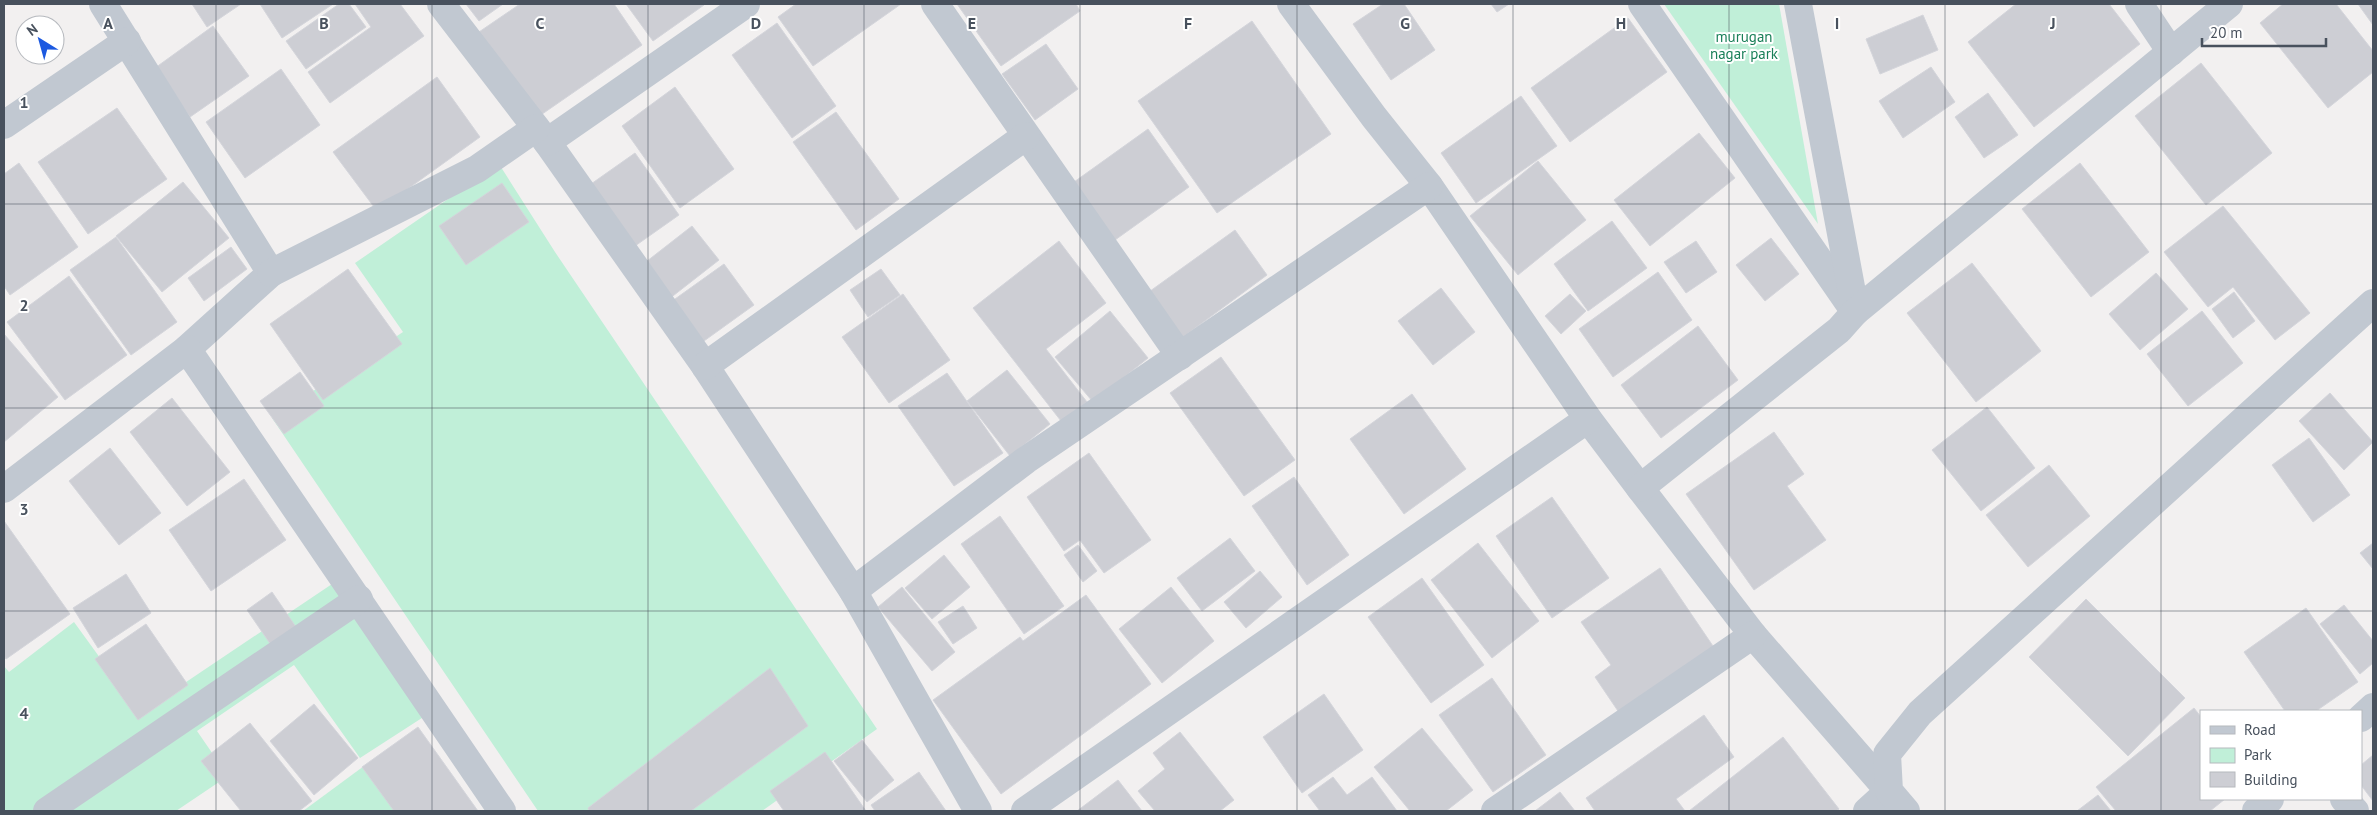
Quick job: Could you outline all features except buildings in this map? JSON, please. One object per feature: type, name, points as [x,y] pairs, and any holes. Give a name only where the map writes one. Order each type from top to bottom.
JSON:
[{"type":"street","points":[[103,4],[271,273]]},
{"type":"street","points":[[441,4],[541,135],[705,366],[853,591],[978,811]]},
{"type":"street","points":[[4,489],[187,350],[271,273],[541,135],[746,4]]},
{"type":"street","points":[[935,4],[1180,356]]},
{"type":"street","points":[[1291,4],[1374,117],[1429,186],[1588,419],[1640,488],[1753,635],[1897,801]]},
{"type":"street","points":[[1642,4],[1855,312]]},
{"type":"street","points":[[1798,4],[1855,312]]},
{"type":"street","points":[[2139,4],[2171,52]]},
{"type":"street","points":[[1640,488],[1839,330],[1855,312],[2229,4]]},
{"type":"street","points":[[4,125],[127,41]]},
{"type":"street","points":[[705,366],[1026,136]]},
{"type":"street","points":[[853,591],[1026,460],[1429,186]]},
{"type":"street","points":[[1897,801],[1887,754],[1920,713],[2373,303]]},
{"type":"street","points":[[187,350],[359,599],[502,811]]},
{"type":"street","points":[[1025,811],[1588,419]]},
{"type":"street","points":[[47,811],[359,599]]},
{"type":"street","points":[[1495,811],[1753,635]]},
{"type":"street","points":[[2362,717],[2373,707]]},
{"type":"street","points":[[2256,811],[2269,800]]},
{"type":"street","points":[[2345,800],[2355,811]]},
{"type":"street","points":[[1867,811],[1897,801]]},
{"type":"green space","name":"murugan nagar park","points":[[1664,4],[1779,4],[1818,224]]},
{"type":"green space","points":[[499,164],[555,252],[877,729],[762,811],[538,811],[272,418],[403,332],[355,263]]},
{"type":"green space","points":[[335,582],[425,716],[360,758],[294,665],[197,731],[228,776],[176,811],[4,811],[4,666],[9,672],[74,622],[140,713]]},
{"type":"green space","points":[[364,766],[397,811],[303,811]]}]
